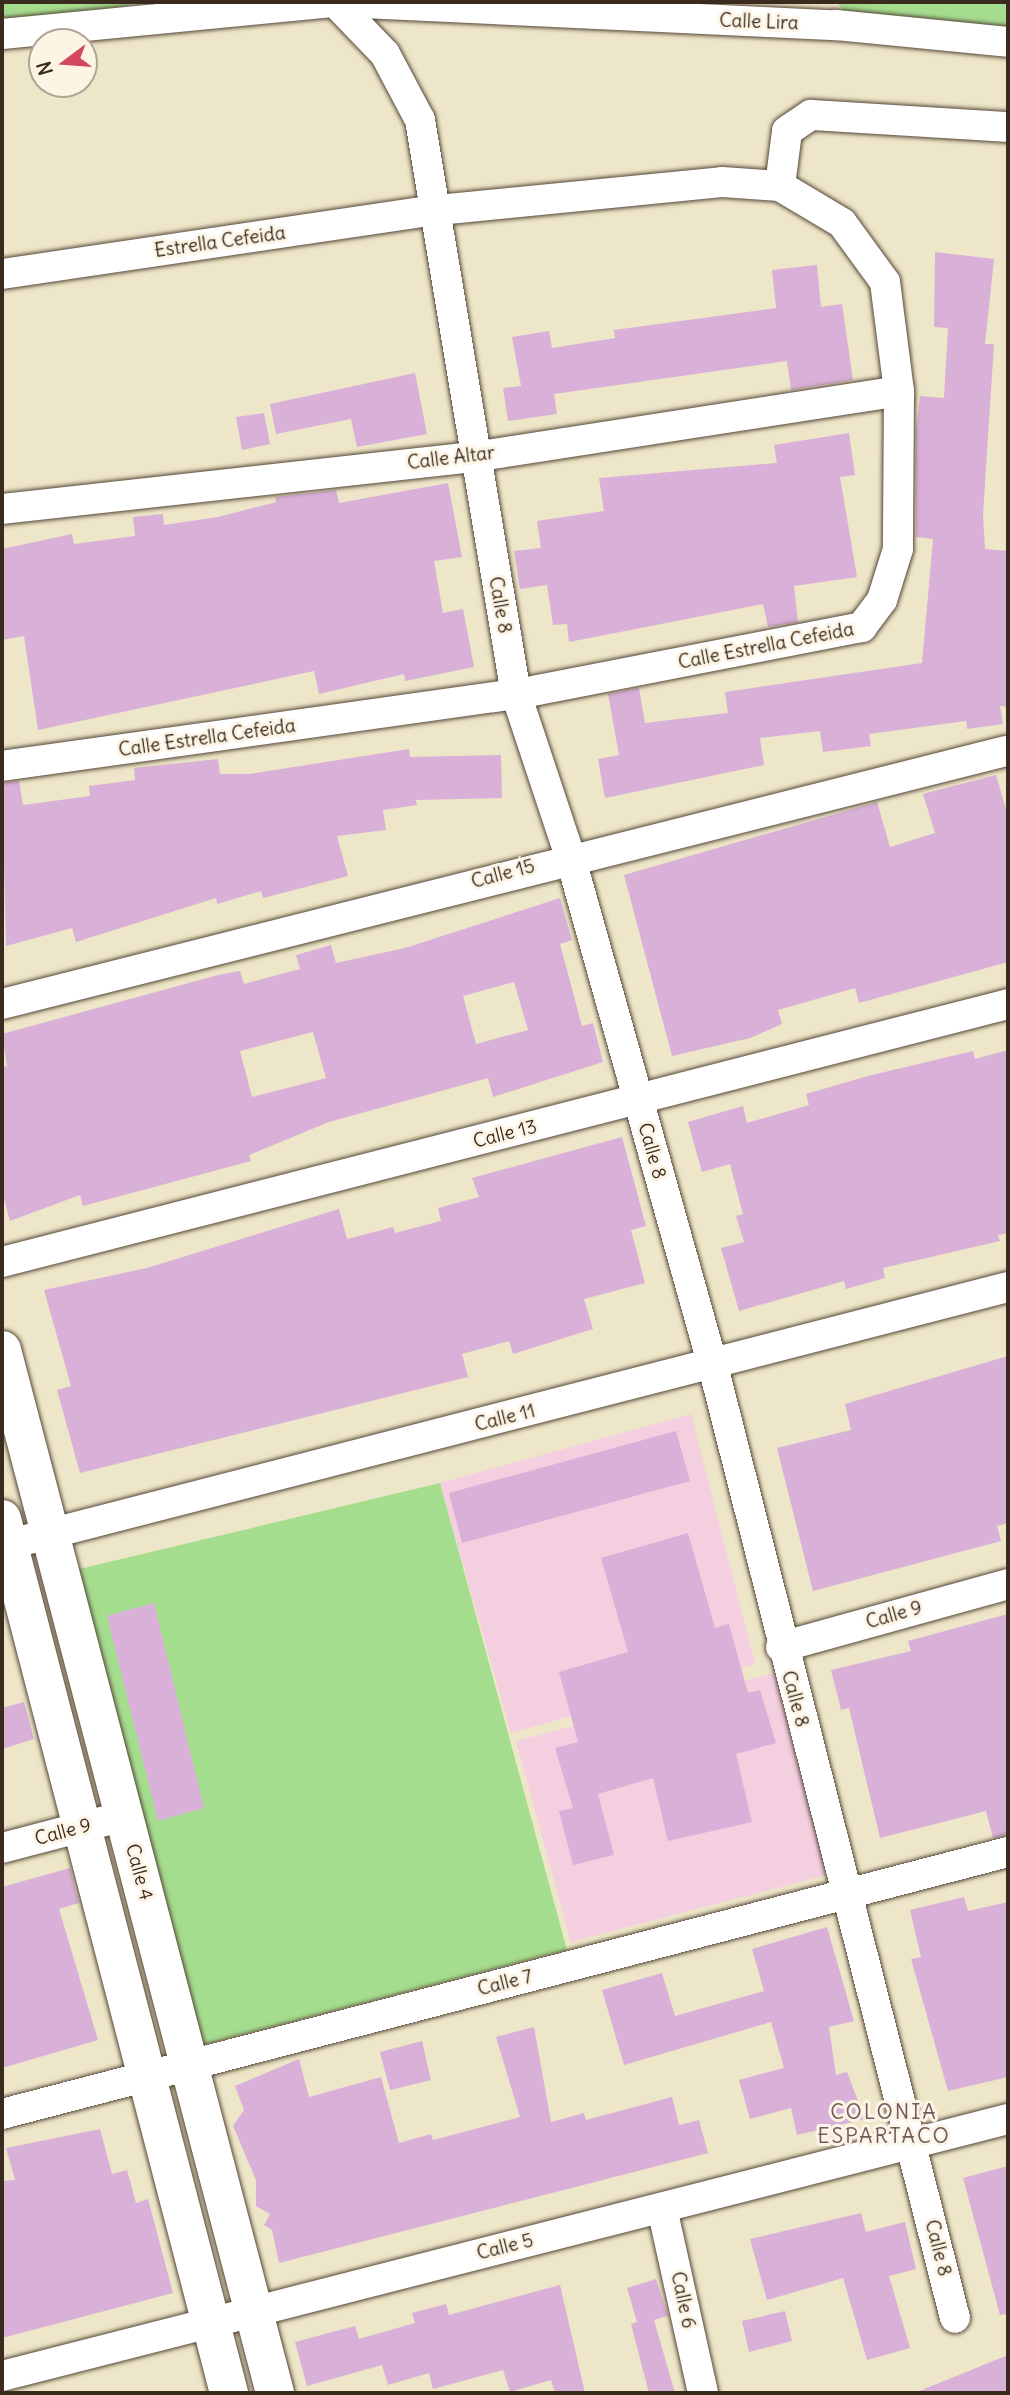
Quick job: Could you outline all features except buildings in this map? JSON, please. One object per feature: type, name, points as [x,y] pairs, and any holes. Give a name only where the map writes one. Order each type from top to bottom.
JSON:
[{"type":"street","points":[[2,34],[150,8],[333,2]]},
{"type":"street","name":"Calle 8","points":[[333,2],[385,54],[420,120],[438,210],[474,457],[516,694],[570,856],[713,1366],[781,1647],[848,1896],[955,2318]]},
{"type":"street","name":"Calle Lira","points":[[341,2],[836,25],[1008,42]]},
{"type":"street","points":[[665,18],[702,2]]},
{"type":"street","points":[[809,2],[836,25]]},
{"type":"street","points":[[779,186],[787,131],[811,115],[1007,127]]},
{"type":"street","name":"Calle Estrella Cefeida","points":[[2,766],[516,694],[862,627],[882,600],[898,549],[899,391],[885,282],[842,223],[779,186],[722,182],[438,210]]},
{"type":"street","name":"Estrella Cefeida","points":[[2,274],[438,210]]},
{"type":"street","name":"Calle Altar","points":[[2,509],[474,457],[899,391]]},
{"type":"street","name":"Calle 15","points":[[2,1004],[570,856],[1006,751]]},
{"type":"street","name":"Calle 13","points":[[2,1262],[1008,1004]]},
{"type":"street","name":"Calle 11","points":[[4,1536],[50,1532],[713,1366],[1008,1287]]},
{"type":"street","name":"Calle 4","points":[[2,1350],[275,2393]]},
{"type":"street","points":[[4,1536],[229,2393]]},
{"type":"street","name":"Calle 9","points":[[781,1647],[1008,1584]]},
{"type":"street","name":"Calle 9","points":[[2,1848],[124,1816]]},
{"type":"street","name":"Calle 7","points":[[2,2114],[189,2063],[848,1896],[1008,1852]]},
{"type":"street","name":"Calle 5","points":[[2,2376],[210,2320],[1008,2119]]},
{"type":"street","name":"Calle 6","points":[[662,2208],[703,2393]]},
{"type":"shaded area","points":[[691,1414],[755,1664],[511,1733],[440,1483]]},
{"type":"shaded area","points":[[778,1672],[834,1873],[571,1942],[516,1741]]},
{"type":"green space","points":[[2,2],[128,2],[132,5],[2,25]]},
{"type":"green space","points":[[837,2],[1008,2],[1008,27],[845,14]]},
{"type":"green space","points":[[440,1483],[567,1950],[198,2046],[71,1571]]},
{"type":"district","name":"COLONIA ESPARTACO","points":[[884,2124]]}]
